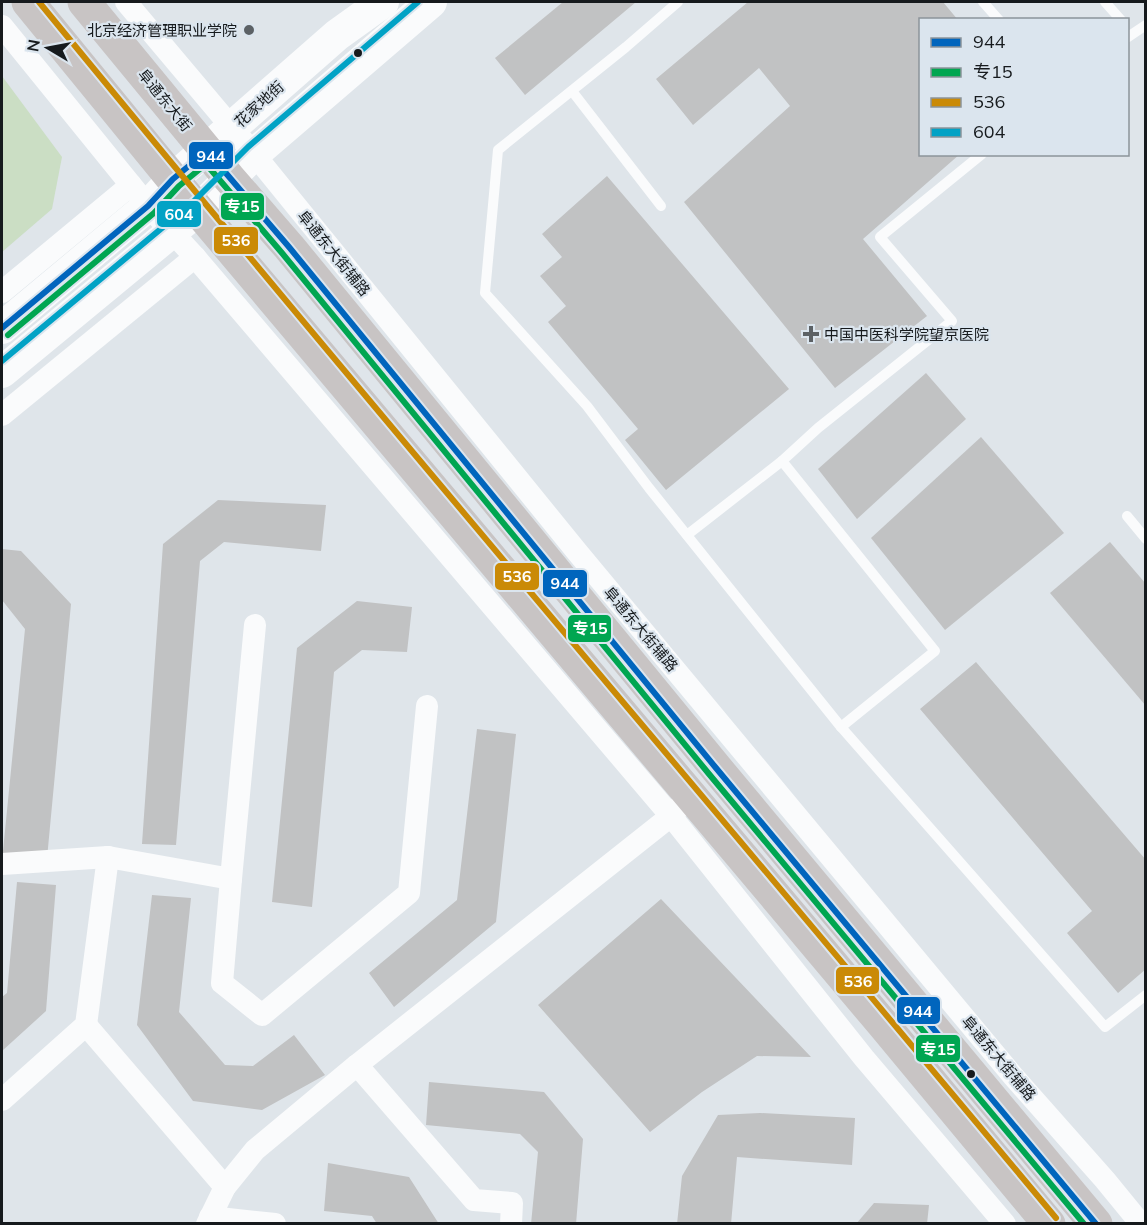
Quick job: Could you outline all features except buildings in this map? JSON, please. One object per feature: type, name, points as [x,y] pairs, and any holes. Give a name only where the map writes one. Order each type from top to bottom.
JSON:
[{"type":"main road","points":[[28,2],[680,805],[1049,1224]]},
{"type":"main road","name":"阜通东大街","points":[[84,2],[289,247],[716,768],[1096,1224]]},
{"type":"main road","name":"花家地街","points":[[2,328],[140,195],[173,179],[337,35],[383,2]]},
{"type":"main road","points":[[2,372],[198,210],[254,154],[431,2]]},
{"type":"street","name":"阜通东大街辅路","points":[[126,2],[254,154],[578,553],[1012,1076],[1141,1224]]},
{"type":"street","points":[[2,26],[171,232],[680,805],[864,1058],[1005,1224]]},
{"type":"street","points":[[2,292],[140,195]]},
{"type":"street","points":[[2,415],[195,257]]},
{"type":"street","points":[[255,625],[222,983],[262,1015],[409,893],[427,706]]},
{"type":"street","points":[[275,1224],[209,1220],[225,1187],[255,1150],[680,805]]},
{"type":"street","points":[[2,864],[108,857],[231,879]]},
{"type":"street","points":[[2,1100],[86,1025],[108,857]]},
{"type":"street","points":[[86,1025],[225,1187]]},
{"type":"street","points":[[357,1065],[474,1200],[512,1203],[510,1224]]},
{"type":"lane","points":[[678,2],[498,150],[485,293],[587,406],[649,488],[841,727],[1105,1027],[1146,996]]},
{"type":"lane","points":[[983,2],[997,18]]},
{"type":"lane","points":[[1105,2],[1118,18]]},
{"type":"lane","points":[[1129,33],[1146,25]]},
{"type":"lane","points":[[572,91],[661,206]]},
{"type":"lane","points":[[687,535],[782,461],[818,428],[952,321],[880,237],[980,156]]},
{"type":"lane","points":[[782,461],[935,651],[841,727]]},
{"type":"lane","points":[[1127,516],[1146,539]]},
{"type":"green space","points":[[2,76],[62,157],[52,209],[2,252]]},
{"type":"transit line","name":"536","points":[[39,2],[1056,1218]]},
{"type":"transit line","name":"604","points":[[2,361],[192,203],[248,147],[418,2]]},
{"type":"transit line","name":"944","points":[[2,328],[148,206],[173,179],[207,151],[289,247],[716,768],[1096,1224]]},
{"type":"transit line","name":"专15","points":[[8,335],[154,213],[179,186],[206,164],[1084,1224]]},
{"type":"place","name":"北京经济管理职业学院","points":[[249,30]]},
{"type":"place","name":"中国中医科学院望京医院","points":[[811,334]]}]
